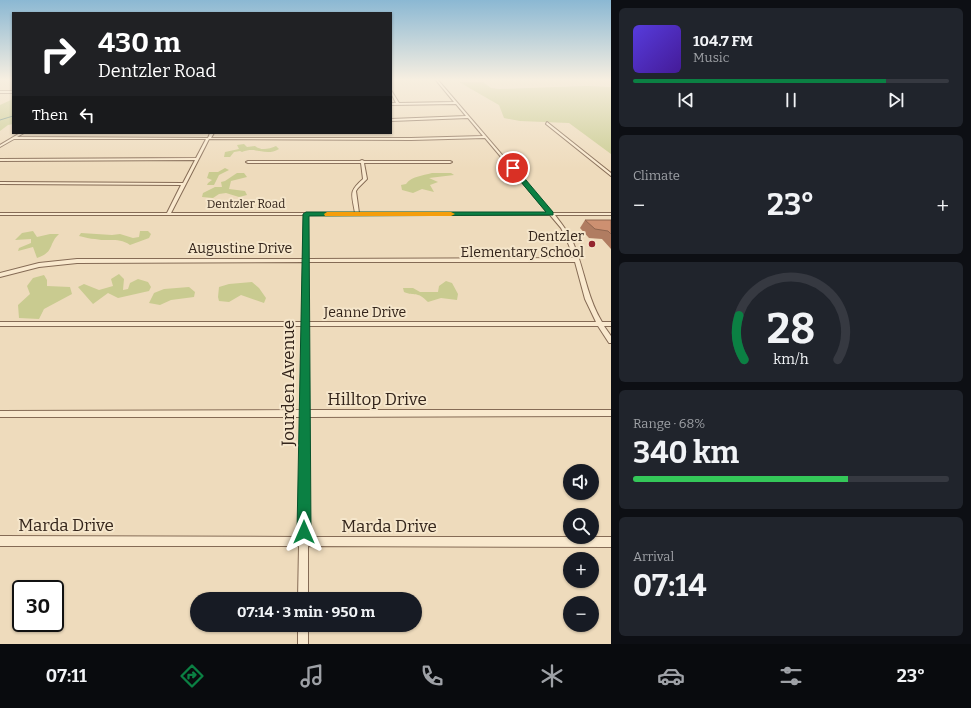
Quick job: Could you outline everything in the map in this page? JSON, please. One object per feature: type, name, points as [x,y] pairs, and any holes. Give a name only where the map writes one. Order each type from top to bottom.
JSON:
[{"type":"street","points":[[461,109],[486,136],[563,228],[572,242],[591,308],[599,324],[611,341]]},
{"type":"street","points":[[392,120],[468,117]]},
{"type":"street","points":[[547,123],[611,175]]},
{"type":"street","points":[[0,146],[20,134]]},
{"type":"street","points":[[169,213],[203,147],[212,134]]},
{"type":"street","points":[[14,138],[410,139],[486,136]]},
{"type":"street","points":[[0,160],[196,160]]},
{"type":"street","points":[[357,214],[354,191],[356,187],[365,179],[362,161]]},
{"type":"street","points":[[248,162],[450,162]]},
{"type":"street","points":[[0,183],[184,184]]},
{"type":"street","name":"Dentzler Road","points":[[0,214],[611,214]]},
{"type":"street","name":"Jourden Avenue","points":[[303,592],[306,214]]},
{"type":"street","name":"Augustine Drive","points":[[0,275],[39,265],[77,261],[577,260]]},
{"type":"street","name":"Jeanne Drive","points":[[0,324],[611,324]]},
{"type":"street","name":"Hilltop Drive","points":[[0,414],[611,413]]},
{"type":"street","name":"Marda Drive","points":[[0,541],[611,542]]},
{"type":"street","points":[[303,632],[303,644]]},
{"type":"green space","points":[[0,109],[12,109],[12,124],[8,125],[0,131]]},
{"type":"green space","points":[[501,109],[611,109],[611,154],[569,123],[520,121],[504,118]]},
{"type":"green space","points":[[244,144],[247,147],[255,146],[262,149],[268,149],[276,146],[279,149],[269,152],[252,150],[240,151],[234,152],[230,157],[224,157],[225,152],[239,149],[237,145]]},
{"type":"green space","points":[[225,168],[229,170],[219,175],[214,185],[207,185],[212,180],[207,178],[209,172],[218,172]]},
{"type":"green space","points":[[237,173],[244,173],[247,177],[231,181],[229,189],[245,191],[247,195],[239,197],[226,193],[219,194],[213,198],[202,197],[203,193],[215,187],[222,187],[221,182]]},
{"type":"green space","points":[[432,173],[451,173],[454,175],[429,178],[438,182],[430,185],[434,192],[422,189],[413,193],[402,190],[401,185],[406,184],[408,181]]},
{"type":"green space","points":[[33,231],[37,237],[50,234],[59,234],[53,241],[49,250],[43,256],[37,258],[33,247],[18,251],[19,248],[31,243],[31,239],[15,240],[22,233]]},
{"type":"green space","points":[[140,231],[148,231],[151,234],[149,238],[130,245],[117,240],[100,240],[79,236],[81,233],[112,235],[120,234],[133,238],[139,237]]},
{"type":"green space","points":[[119,274],[124,279],[123,290],[128,289],[130,283],[138,279],[148,282],[151,287],[149,291],[118,298],[108,293],[93,304],[78,287],[84,284],[99,290],[113,286],[111,279]]},
{"type":"green space","points":[[44,275],[47,280],[47,286],[70,287],[72,294],[44,309],[39,319],[19,318],[18,305],[30,294],[27,286],[33,278]]},
{"type":"green space","points":[[446,281],[452,283],[458,294],[457,300],[441,298],[428,302],[421,296],[404,292],[403,288],[413,288],[420,292],[438,292],[439,286]]},
{"type":"green space","points":[[252,282],[259,288],[266,298],[264,303],[241,295],[229,302],[219,301],[219,287],[229,284]]},
{"type":"green space","points":[[189,287],[195,292],[194,297],[171,300],[160,305],[149,303],[154,293],[164,289]]},
{"type":"building","points":[[585,220],[611,220],[611,234],[608,231],[595,229]]},
{"type":"waterway","points":[[0,120],[12,116]]},
{"type":"slow traffic","points":[[327,214],[451,214]]},
{"type":"place","name":"Dentzler Elementary School","points":[[592,244]]},
{"type":"route","points":[[304,532],[306,214],[551,214],[513,168]]}]
